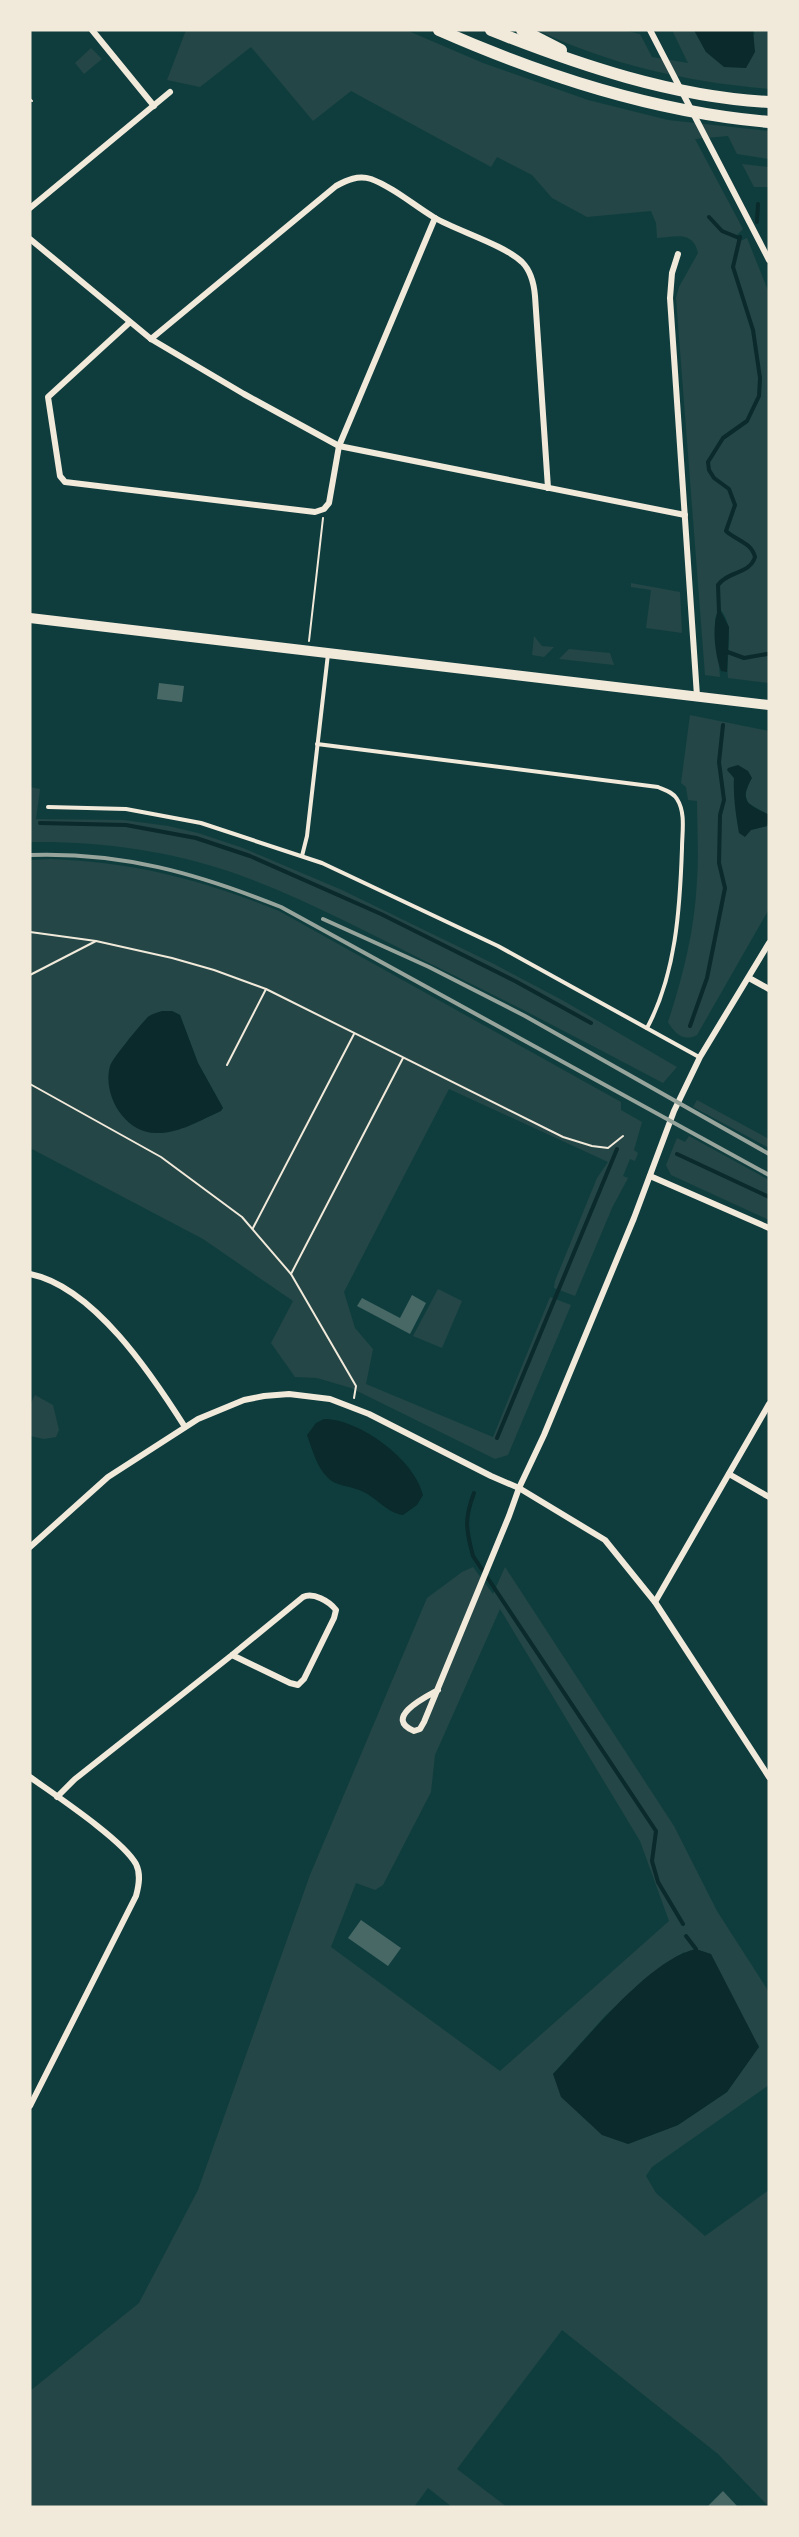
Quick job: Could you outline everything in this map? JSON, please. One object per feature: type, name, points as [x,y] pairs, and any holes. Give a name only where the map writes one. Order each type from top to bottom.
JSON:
[{"type":"highway","points":[[439,30],[534,68],[617,94],[703,113],[769,122]]},
{"type":"highway","points":[[490,30],[599,69],[706,95],[769,102]]},
{"type":"highway","points":[[522,30],[599,69]]},
{"type":"main road","points":[[30,618],[769,705]]},
{"type":"street","points":[[92,30],[154,106]]},
{"type":"street","points":[[651,30],[769,260]]},
{"type":"street","points":[[30,208],[170,93]]},
{"type":"street","points":[[152,339],[336,186],[360,177],[370,179],[399,193],[435,218],[514,257],[521,262],[531,277],[535,296],[548,488]]},
{"type":"street","points":[[129,323],[48,397],[60,476],[65,482],[315,512],[324,509],[330,498],[339,446],[435,218]]},
{"type":"street","points":[[30,239],[129,323],[152,339],[244,394],[339,446],[685,515]]},
{"type":"street","points":[[678,254],[672,273],[670,297],[697,696]]},
{"type":"street","points":[[438,1690],[408,1708],[404,1716],[404,1723],[408,1729],[414,1731],[420,1729],[438,1690],[519,1488],[548,1424],[650,1176],[674,1111],[700,1057],[769,943]]},
{"type":"street","points":[[749,978],[769,989]]},
{"type":"street","points":[[650,1176],[769,1228]]},
{"type":"street","points":[[30,1274],[56,1284],[102,1319],[144,1366],[185,1427]]},
{"type":"street","points":[[30,1547],[95,1487],[123,1466],[185,1427],[225,1407],[264,1396],[313,1395],[350,1406],[519,1488],[605,1540],[655,1602],[769,1777]]},
{"type":"street","points":[[655,1602],[769,1404]]},
{"type":"street","points":[[729,1474],[769,1497]]},
{"type":"street","points":[[57,1797],[75,1779],[306,1595],[312,1595],[331,1604],[336,1610],[304,1679],[298,1685],[232,1655]]},
{"type":"street","points":[[30,1777],[104,1833],[131,1857],[137,1866],[139,1885],[136,1896],[30,2106]]},
{"type":"lane","points":[[302,856],[307,836],[328,652]]},
{"type":"lane","points":[[317,744],[658,787],[670,791],[676,797],[683,816],[677,920],[666,978],[657,1010],[647,1028]]},
{"type":"lane","points":[[48,807],[126,809],[201,823],[302,856],[498,946],[700,1057]]},
{"type":"path","points":[[307,650],[324,509]]},
{"type":"path","points":[[30,932],[96,941],[182,961],[266,989],[563,1137],[592,1146],[608,1148],[623,1136]]},
{"type":"path","points":[[30,975],[96,941]]},
{"type":"path","points":[[227,1065],[266,989]]},
{"type":"path","points":[[254,1228],[354,1034]]},
{"type":"path","points":[[291,1274],[403,1058]]},
{"type":"path","points":[[30,1084],[161,1157],[224,1202],[254,1228],[291,1274],[356,1386],[350,1406]]},
{"type":"shaded area","points":[[186,30],[406,30],[483,63],[588,100],[668,120],[769,131],[769,159],[737,154],[728,136],[695,139],[743,229],[736,236],[738,242],[747,238],[769,293],[769,683],[728,678],[728,624],[719,608],[715,619],[720,677],[705,675],[676,298],[679,287],[698,253],[692,241],[682,236],[657,238],[656,223],[651,211],[587,217],[552,198],[532,175],[497,157],[491,167],[351,91],[313,121],[251,47],[200,87],[167,80]]},
{"type":"shaded area","points":[[537,30],[623,30],[640,34],[652,57],[688,63],[672,30],[694,30],[706,52],[755,34],[753,30],[769,30],[769,89],[709,82],[650,70],[593,53]]},
{"type":"shaded area","points":[[694,30],[753,30],[755,52],[746,68],[724,67],[706,52]]},
{"type":"shaded area","points":[[91,48],[102,59],[84,74],[75,63]]},
{"type":"shaded area","points":[[742,164],[769,167],[769,187],[754,187]]},
{"type":"shaded area","points":[[631,583],[680,592],[682,633],[646,628],[651,590],[631,587]]},
{"type":"shaded area","points":[[719,608],[729,627],[727,672],[721,671],[716,649],[715,623]]},
{"type":"shaded area","points":[[534,636],[542,646],[554,647],[544,657],[532,655]]},
{"type":"shaded area","points":[[569,649],[610,653],[614,665],[559,659]]},
{"type":"shaded area","points":[[690,715],[769,731],[769,815],[748,803],[745,793],[748,786],[732,775],[737,822],[750,830],[767,826],[769,821],[769,909],[697,1035],[688,1038],[680,1036],[668,1022],[687,952],[696,898],[697,801],[688,800],[686,787],[681,783]]},
{"type":"shaded area","points":[[738,765],[748,771],[752,778],[746,793],[748,802],[769,815],[767,826],[751,830],[745,837],[739,833],[734,799],[734,778],[727,770]]},
{"type":"shaded area","points":[[30,787],[40,789],[36,819],[124,820],[168,826],[243,848],[342,890],[494,964],[562,1000],[677,1067],[663,1083],[354,925],[280,891],[231,872],[182,858],[132,848],[81,843],[30,842]]},
{"type":"shaded area","points":[[51,859],[112,864],[168,874],[222,890],[279,911],[621,1102],[621,1110],[642,1122],[634,1150],[638,1153],[635,1161],[630,1159],[623,1176],[628,1178],[612,1208],[575,1296],[554,1288],[555,1281],[597,1178],[608,1162],[449,1089],[344,1292],[355,1328],[373,1349],[366,1384],[493,1437],[550,1297],[571,1305],[508,1455],[495,1459],[351,1388],[317,1378],[295,1377],[271,1343],[293,1301],[203,1239],[30,1148],[30,860]],"holes":[[[162,1011],[172,1011],[180,1015],[198,1063],[223,1108],[116,1056]]]},
{"type":"shaded area","points":[[162,1011],[172,1011],[180,1015],[198,1063],[223,1108],[181,1129],[156,1133],[135,1127],[118,1110],[109,1089],[108,1077],[112,1062],[132,1035],[148,1017]]},
{"type":"shaded area","points":[[697,1100],[769,1139],[769,1148],[693,1107]]},
{"type":"shaded area","points":[[689,1136],[769,1180],[769,1220],[671,1175],[666,1165],[677,1138],[685,1142]]},
{"type":"shaded area","points":[[438,1289],[462,1301],[442,1348],[413,1336]]},
{"type":"shaded area","points":[[35,1395],[53,1405],[59,1430],[56,1437],[44,1439],[30,1436],[30,1405]]},
{"type":"shaded area","points":[[324,1419],[354,1426],[384,1444],[398,1456],[418,1482],[423,1495],[417,1505],[403,1515],[397,1514],[365,1493],[331,1481],[318,1464],[307,1435],[316,1423]]},
{"type":"shaded area","points":[[473,1567],[493,1594],[505,1567],[674,1826],[717,1911],[769,1992],[769,2085],[652,2167],[646,2176],[656,2193],[705,2236],[769,2190],[769,2507],[718,2454],[562,2330],[457,2469],[507,2507],[452,2507],[428,2488],[414,2507],[30,2507],[30,2391],[139,2303],[198,2190],[310,1875],[427,1598],[462,1572]],"holes":[[[500,1609],[640,1841],[669,1921],[500,2071],[331,1947],[356,1883],[375,1890],[383,1885],[431,1792],[435,1755]],[[684,1952],[759,2046],[727,2092],[678,2125],[628,2144],[553,2074],[605,2016],[646,1978]]]},
{"type":"shaded area","points":[[696,1949],[711,1954],[759,2047],[727,2092],[678,2125],[628,2144],[602,2135],[561,2097],[553,2074],[639,1984],[678,1956]]},
{"type":"pier","points":[[762,214],[767,216],[769,227],[749,240],[742,226]]},
{"type":"building","points":[[159,683],[184,686],[182,702],[157,699]]},
{"type":"building","points":[[412,1295],[426,1303],[410,1334],[357,1306],[362,1298],[400,1318]]},
{"type":"building","points":[[361,1920],[401,1948],[388,1966],[348,1938]]},
{"type":"building","points":[[723,2491],[738,2507],[707,2507]]},
{"type":"waterway","points":[[757,222],[758,204]]},
{"type":"waterway","points":[[709,217],[722,231],[739,238]]},
{"type":"waterway","points":[[719,612],[718,585],[727,577],[749,567],[755,557],[747,545],[726,531],[735,505],[729,489],[714,478],[709,470],[708,462],[723,438],[747,421],[759,396],[760,378],[753,330],[733,267],[740,237]]},
{"type":"waterway","points":[[725,651],[744,658],[767,654]]},
{"type":"waterway","points":[[690,1026],[707,978],[725,888],[719,863],[720,815],[724,800],[719,762],[723,725]]},
{"type":"waterway","points":[[40,823],[126,825],[196,838],[250,856],[381,914],[515,981],[591,1023]]},
{"type":"waterway","points":[[497,1438],[617,1149]]},
{"type":"waterway","points":[[677,1154],[769,1197]]},
{"type":"waterway","points":[[474,1493],[467,1524],[473,1556],[656,1831],[652,1861],[658,1882],[683,1924]]},
{"type":"waterway","points":[[686,1936],[696,1949],[696,1953]]},
{"type":"railway","points":[[30,855],[96,857],[158,867],[219,884],[281,907],[769,1175]]},
{"type":"railway","points":[[323,919],[429,967],[525,1016],[769,1154]]}]
